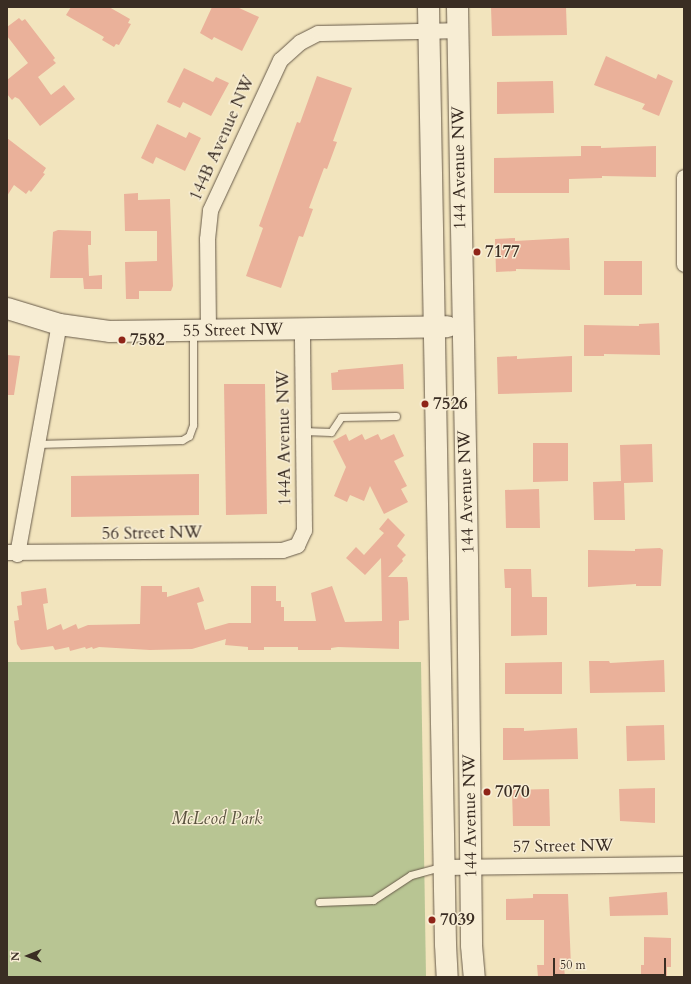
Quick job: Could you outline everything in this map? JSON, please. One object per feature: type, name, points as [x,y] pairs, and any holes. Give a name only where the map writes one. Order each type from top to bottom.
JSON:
[{"type":"street","name":"144 Avenue NW","points":[[428,7],[447,977]]},
{"type":"street","name":"144 Avenue NW","points":[[456,7],[470,867],[474,977]]},
{"type":"street","points":[[429,31],[457,30]]},
{"type":"street","name":"144B Avenue NW","points":[[200,330],[207,239],[213,202],[280,60],[300,42],[318,34],[429,31]]},
{"type":"street","points":[[684,177],[684,264]]},
{"type":"street","name":"55 Street NW","points":[[7,308],[59,324],[109,331],[462,326]]},
{"type":"street","points":[[12,553],[37,444],[59,324]]},
{"type":"street","name":"144A Avenue NW","points":[[297,545],[304,530],[302,329]]},
{"type":"street","name":"56 Street NW","points":[[12,553],[282,550],[297,545]]},
{"type":"street","name":"57 Street NW","points":[[444,867],[684,864]]},
{"type":"lane","points":[[37,444],[182,440],[189,436],[193,425],[200,330]]},
{"type":"lane","points":[[303,431],[331,432],[341,417],[396,416]]},
{"type":"lane","points":[[319,902],[373,900],[411,875],[444,867]]},
{"type":"green space","name":"McLeod Park","points":[[7,662],[421,662],[426,977],[7,977]]},
{"type":"building","points":[[71,7],[109,7],[130,19],[128,23],[131,24],[119,45],[116,44],[114,47],[102,40],[104,37],[66,15]]},
{"type":"building","points":[[212,7],[237,7],[259,17],[242,51],[214,37],[212,40],[200,33]]},
{"type":"building","points":[[491,7],[566,7],[567,35],[492,36]]},
{"type":"building","points":[[19,18],[22,21],[25,19],[55,58],[53,60],[56,63],[38,77],[51,95],[64,85],[75,99],[40,126],[19,99],[15,97],[12,100],[7,94],[7,80],[28,63],[7,36],[7,27]]},
{"type":"building","points":[[606,56],[656,79],[658,74],[673,81],[659,116],[642,109],[645,104],[594,85]]},
{"type":"building","points":[[184,68],[213,82],[216,77],[229,83],[211,116],[183,102],[180,108],[167,102]]},
{"type":"building","points":[[317,76],[352,88],[333,141],[337,142],[327,169],[324,168],[309,208],[313,209],[303,237],[299,236],[281,288],[246,276],[263,228],[259,226],[297,122],[300,123]]},
{"type":"building","points":[[553,81],[554,113],[497,114],[497,82]]},
{"type":"building","points":[[157,124],[186,138],[189,132],[201,138],[185,171],[156,157],[153,164],[141,158]]},
{"type":"building","points":[[7,138],[46,168],[43,173],[45,174],[31,192],[29,190],[26,194],[14,185],[7,196]]},
{"type":"building","points":[[581,146],[601,146],[601,148],[656,146],[656,177],[602,176],[602,178],[569,179],[569,193],[494,193],[494,158],[581,156]]},
{"type":"building","points":[[138,193],[138,200],[170,199],[173,286],[171,291],[139,291],[139,299],[126,299],[125,262],[157,261],[157,231],[125,231],[124,194]]},
{"type":"building","points":[[58,230],[91,231],[91,245],[88,245],[89,276],[102,275],[102,289],[84,289],[83,278],[50,278],[53,232]]},
{"type":"building","points":[[515,238],[515,241],[569,238],[570,270],[516,269],[516,271],[496,272],[495,239]]},
{"type":"building","points":[[604,261],[642,261],[642,295],[604,295]]},
{"type":"building","points":[[659,323],[660,355],[604,354],[604,356],[584,356],[584,325],[639,326],[639,324]]},
{"type":"building","points":[[7,355],[20,356],[14,395],[7,395]]},
{"type":"building","points":[[517,356],[517,359],[572,356],[572,392],[498,394],[497,357]]},
{"type":"building","points":[[403,364],[404,389],[332,390],[331,373],[338,372],[338,370]]},
{"type":"building","points":[[224,384],[265,384],[267,514],[226,515]]},
{"type":"building","points":[[346,434],[349,441],[362,434],[365,440],[378,434],[381,440],[394,434],[404,456],[394,461],[407,486],[401,489],[408,502],[384,514],[370,486],[364,501],[350,495],[347,502],[334,496],[346,467],[333,441]]},
{"type":"building","points":[[533,443],[568,443],[568,481],[533,482]]},
{"type":"building","points":[[652,444],[653,482],[624,483],[625,520],[594,520],[593,482],[621,481],[620,445]]},
{"type":"building","points":[[199,474],[199,515],[71,517],[71,476]]},
{"type":"building","points":[[539,489],[540,528],[506,528],[505,490]]},
{"type":"building","points":[[388,518],[405,535],[397,546],[406,555],[402,559],[403,561],[388,577],[407,577],[408,583],[409,620],[399,621],[399,649],[338,647],[331,648],[331,650],[298,650],[298,647],[264,647],[264,650],[248,650],[248,647],[225,645],[226,639],[192,649],[150,650],[99,647],[93,649],[92,647],[86,649],[85,647],[70,651],[69,647],[55,650],[53,646],[21,650],[17,644],[14,621],[19,620],[17,606],[22,605],[21,592],[46,588],[48,603],[43,604],[47,630],[61,624],[63,630],[76,624],[78,629],[88,625],[140,624],[141,586],[162,586],[162,592],[167,592],[167,597],[199,587],[204,601],[197,603],[205,630],[229,623],[251,623],[251,586],[276,586],[276,601],[281,601],[281,607],[284,607],[284,621],[316,621],[311,593],[332,586],[345,622],[382,621],[381,558],[365,575],[346,558],[356,547],[364,555],[384,533],[379,529]]},
{"type":"building","points":[[660,548],[663,550],[661,586],[636,586],[636,584],[588,587],[588,550],[635,551],[635,549]]},
{"type":"building","points":[[504,569],[531,569],[532,597],[547,597],[547,635],[511,636],[511,588],[505,588]]},
{"type":"building","points":[[664,660],[665,692],[590,693],[589,661],[609,661],[610,663]]},
{"type":"building","points":[[562,662],[562,694],[505,694],[505,663]]},
{"type":"building","points":[[664,725],[665,760],[627,761],[626,726]]},
{"type":"building","points":[[503,728],[524,728],[524,731],[577,728],[578,759],[503,760]]},
{"type":"building","points":[[655,788],[655,823],[620,821],[619,789]]},
{"type":"building","points":[[549,789],[550,826],[513,826],[512,790]]},
{"type":"building","points":[[667,892],[668,915],[610,916],[609,897]]},
{"type":"building","points":[[533,894],[568,894],[571,966],[564,967],[565,977],[538,977],[537,965],[544,965],[544,920],[506,920],[506,899],[533,898]]},
{"type":"building","points":[[644,937],[671,938],[671,967],[667,967],[667,977],[641,977],[641,965],[644,965]]},
{"type":"place","name":"7177","points":[[477,252]]},
{"type":"place","name":"7582","points":[[122,340]]},
{"type":"place","name":"7526","points":[[425,404]]},
{"type":"place","name":"7070","points":[[487,792]]},
{"type":"place","name":"7039","points":[[432,920]]}]
